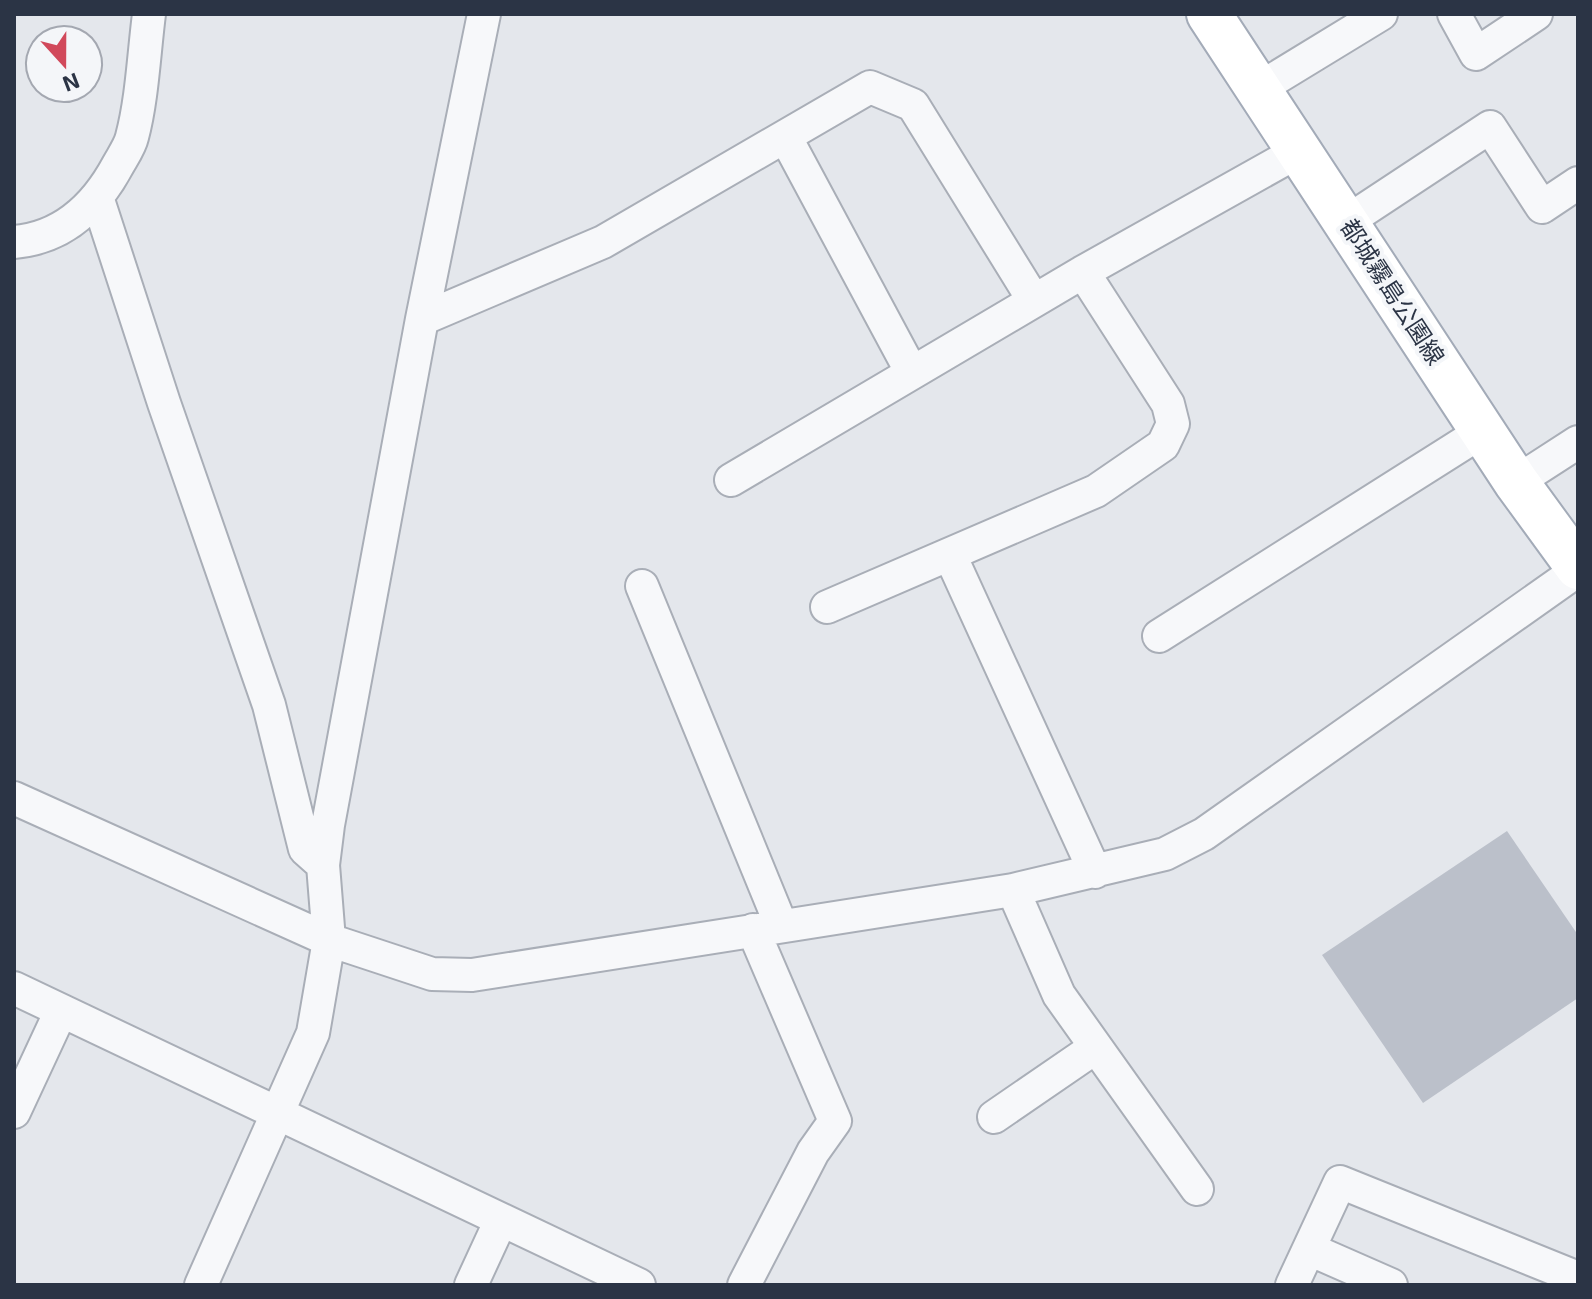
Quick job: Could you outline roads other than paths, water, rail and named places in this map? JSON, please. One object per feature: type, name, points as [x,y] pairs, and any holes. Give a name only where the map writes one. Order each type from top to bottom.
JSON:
[{"type":"main road","name":"都城霧島公園線","points":[[1209,14],[1516,482],[1578,568]]},
{"type":"street","points":[[14,242],[32,240],[70,223],[98,200],[132,139],[149,14]]},
{"type":"street","points":[[201,1285],[313,1033],[329,940],[323,865],[331,810],[422,319],[484,14]]},
{"type":"street","points":[[1258,89],[1381,14]]},
{"type":"street","points":[[1454,14],[1476,54],[1536,14]]},
{"type":"street","points":[[422,319],[603,242],[870,87],[913,105],[1033,299]]},
{"type":"street","points":[[1346,222],[1490,127],[1542,207],[1578,183]]},
{"type":"street","points":[[786,138],[911,371]]},
{"type":"street","points":[[731,480],[1033,299],[1299,151]]},
{"type":"street","points":[[98,200],[164,403],[269,705],[305,849],[323,865]]},
{"type":"street","points":[[827,607],[1096,491],[1163,445],[1173,424],[1168,404],[1083,272]]},
{"type":"street","points":[[1159,636],[1483,431]]},
{"type":"street","points":[[1516,482],[1578,442]]},
{"type":"street","points":[[950,555],[1095,872]]},
{"type":"street","points":[[14,798],[329,940],[432,974],[472,975],[1013,890],[1165,854],[1204,834],[1578,568]]},
{"type":"street","points":[[642,586],[835,1121],[813,1152],[744,1285]]},
{"type":"street","points":[[1013,890],[1059,995],[1197,1189]]},
{"type":"street","points":[[14,988],[639,1285]]},
{"type":"street","points":[[14,1112],[61,1011]]},
{"type":"street","points":[[994,1117],[1096,1047]]},
{"type":"street","points":[[1292,1285],[1340,1182],[1578,1278]]},
{"type":"street","points":[[471,1285],[501,1220]]},
{"type":"street","points":[[1309,1249],[1391,1285]]}]
